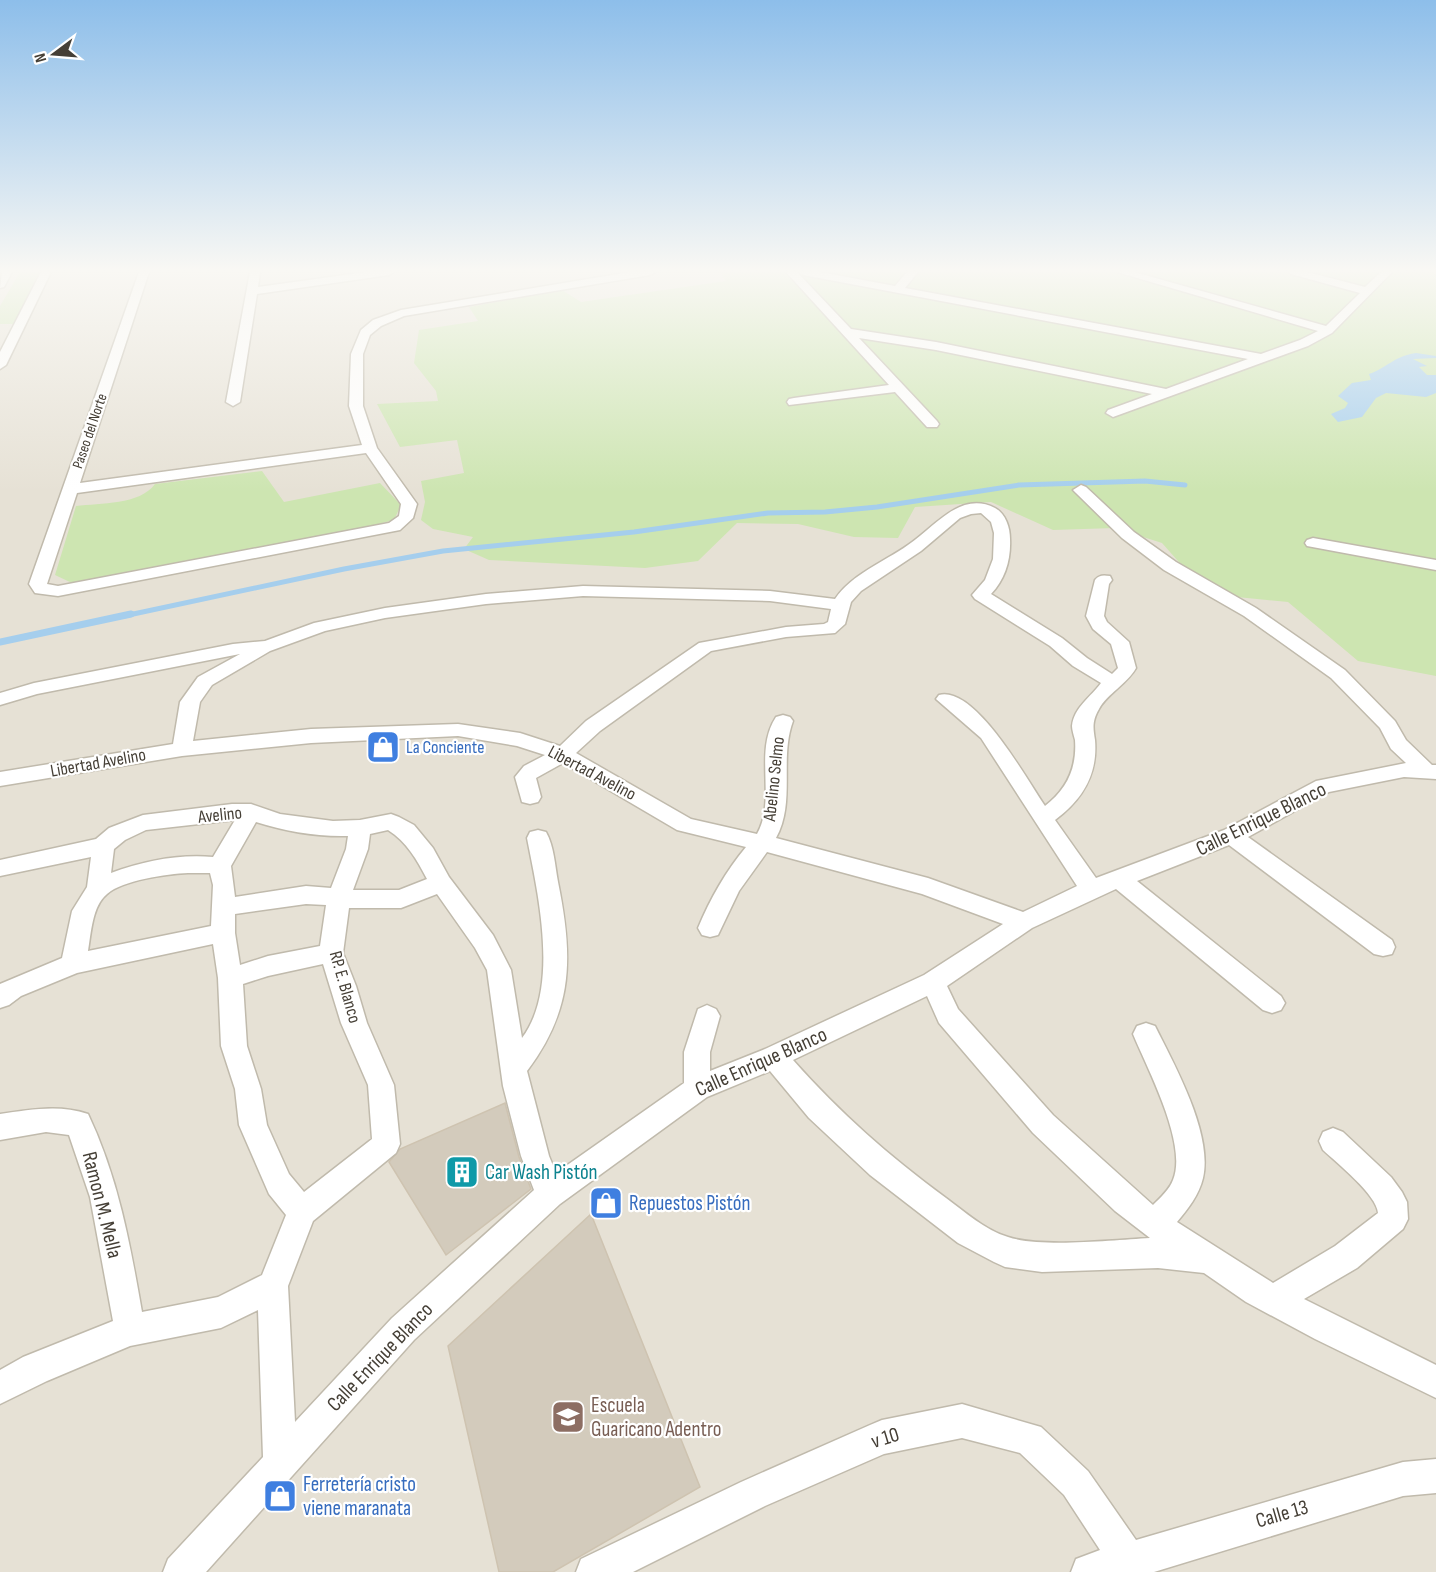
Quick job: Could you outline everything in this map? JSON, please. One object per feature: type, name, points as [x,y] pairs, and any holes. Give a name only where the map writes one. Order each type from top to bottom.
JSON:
[{"type":"street","points":[[0,364],[10,345]]},
{"type":"street","name":"Paseo del Norte","points":[[119,345],[38,584],[40,589],[58,591],[394,527],[403,522],[409,514],[409,504],[370,448]]},
{"type":"street","points":[[233,402],[244,345]]},
{"type":"street","points":[[70,489],[370,448],[356,406],[357,354],[360,345]]},
{"type":"street","points":[[858,345],[933,424]]},
{"type":"street","points":[[932,345],[1166,393]]},
{"type":"street","points":[[1193,345],[1260,358]]},
{"type":"street","points":[[1113,413],[1297,345]]},
{"type":"street","points":[[794,402],[898,388]]},
{"type":"street","points":[[1082,490],[1128,535],[1170,566],[1242,607],[1338,674],[1388,725],[1398,744],[1431,772]]},
{"type":"street","points":[[530,797],[525,777],[531,771],[563,754],[593,726],[705,647],[786,632],[829,629],[836,624],[840,605],[846,596],[864,579],[918,546],[952,516],[969,509],[983,507],[992,512],[1000,523],[1004,536],[1003,554],[993,581],[981,594],[1056,642],[1080,662],[1112,682]]},
{"type":"street","points":[[1313,543],[1436,565]]},
{"type":"street","points":[[1044,818],[1065,802],[1078,785],[1083,771],[1085,742],[1082,725],[1091,704],[1112,682],[1123,675],[1127,668],[1120,642],[1099,625],[1095,616],[1101,584],[1104,580]]},
{"type":"street","points":[[182,749],[190,702],[205,681],[268,646],[320,627],[385,613],[486,598],[583,591],[770,596],[840,605]]},
{"type":"street","points":[[0,699],[34,689],[233,649],[268,646]]},
{"type":"street","points":[[946,699],[988,734],[1017,781],[1091,889]]},
{"type":"street","name":"Abelino Selmo","points":[[710,928],[719,906],[741,869],[762,843],[773,822],[777,776],[776,741],[783,721]]},
{"type":"street","name":"Libertad Avelino","points":[[0,779],[182,749],[311,736],[458,730],[520,740],[563,754],[685,825],[928,887],[1024,922]]},
{"type":"street","name":"Calle Enrique Blanco","points":[[185,1570],[403,1329],[550,1194],[697,1089],[774,1057],[933,982],[1024,922],[1091,889],[1185,856],[1232,836],[1323,786],[1404,770],[1431,772]]},
{"type":"street","points":[[251,812],[220,866],[224,885],[223,933],[230,978],[234,1046],[248,1089],[253,1125],[279,1184],[302,1212],[273,1286],[280,1464]]},
{"type":"street","name":"Avelino","points":[[0,868],[110,840],[143,823],[251,812],[278,821],[333,829],[360,828],[391,822],[406,831],[425,854],[441,883],[484,942],[499,970],[516,1086],[530,1137],[550,1194]]},
{"type":"street","name":"RP. E. Blanco","points":[[302,1212],[386,1144],[381,1085],[354,1023],[345,986],[331,953],[339,897],[357,849],[360,828]]},
{"type":"street","points":[[1232,836],[1383,947]]},
{"type":"street","points":[[515,1067],[532,1049],[552,999],[557,966],[551,900],[538,838]]},
{"type":"street","points":[[73,964],[84,911],[98,888],[110,840]]},
{"type":"street","points":[[98,888],[126,874],[158,867],[191,863],[220,866]]},
{"type":"street","points":[[1119,878],[1272,1003]]},
{"type":"street","points":[[225,908],[306,895],[363,900],[401,898],[441,883]]},
{"type":"street","points":[[0,998],[12,989],[73,964],[223,933]]},
{"type":"street","points":[[230,978],[268,966],[331,953]]},
{"type":"street","points":[[933,982],[948,1016],[1005,1082],[1083,1164],[1155,1225],[1257,1291],[1326,1329],[1436,1382]]},
{"type":"street","points":[[697,1089],[697,1052],[707,1016]]},
{"type":"street","points":[[1146,1034],[1189,1137],[1192,1164],[1187,1182],[1155,1225]]},
{"type":"street","points":[[774,1057],[819,1109],[880,1166],[969,1233],[1005,1252],[1042,1257],[1158,1253],[1209,1259]]},
{"type":"street","name":"Ramon M. Mella","points":[[0,1127],[46,1120],[78,1123],[85,1136],[104,1194],[130,1330]]},
{"type":"street","points":[[1275,1299],[1346,1257],[1393,1219],[1392,1202],[1381,1187],[1333,1141]]},
{"type":"street","points":[[0,1388],[36,1369],[130,1330],[221,1312],[273,1286]]},
{"type":"street","name":"v 10","points":[[594,1572],[753,1494],[882,1437],[962,1421],[1029,1438],[1076,1483],[1133,1565]]},
{"type":"street","name":"Calle 13","points":[[1089,1572],[1133,1565],[1403,1479],[1436,1476]]},
{"type":"shaded area","points":[[0,345],[1436,345],[1436,1572],[0,1572]]},
{"type":"green space","points":[[417,345],[1436,345],[1436,676],[1358,661],[1288,602],[1237,597],[1201,587],[1162,543],[1115,528],[1053,530],[991,502],[915,507],[898,538],[854,537],[798,524],[737,523],[698,561],[645,568],[489,560],[464,549],[473,537],[433,529],[421,520],[425,502],[421,481],[464,473],[457,440],[400,447],[377,404],[438,401],[436,391],[414,363]]},
{"type":"green space","points":[[262,471],[284,502],[380,483],[401,505],[394,520],[303,543],[72,583],[55,575],[76,506],[130,499],[140,496],[155,484]]},
{"type":"water","points":[[1416,353],[1436,356],[1436,358],[1413,359],[1427,366],[1419,367],[1427,375],[1436,375],[1436,393],[1426,397],[1386,393],[1376,398],[1362,417],[1338,422],[1331,414],[1345,408],[1348,403],[1338,396],[1352,383],[1371,380],[1369,374],[1401,357]]},
{"type":"building","name":"Car Wash Pistón","points":[[505,1103],[519,1157],[531,1189],[446,1255],[389,1162],[400,1149]]},
{"type":"building","name":"Escuela Guaricano Adentro","points":[[591,1214],[700,1487],[553,1572],[499,1572],[448,1346]]},
{"type":"waterway","points":[[124,616],[344,569],[443,551],[634,532],[768,513],[825,512],[877,507],[1019,485],[1145,481],[1185,485]]},
{"type":"waterway","points":[[0,642],[131,614]]},
{"type":"place","name":"La Conciente","points":[[383,747]]},
{"type":"place","name":"Car Wash Pistón","points":[[462,1172]]},
{"type":"place","name":"Repuestos Pistón","points":[[606,1203]]},
{"type":"place","name":"Escuela Guaricano Adentro","points":[[568,1417]]},
{"type":"place","name":"Ferretería cristo viene maranata","points":[[280,1496]]}]
